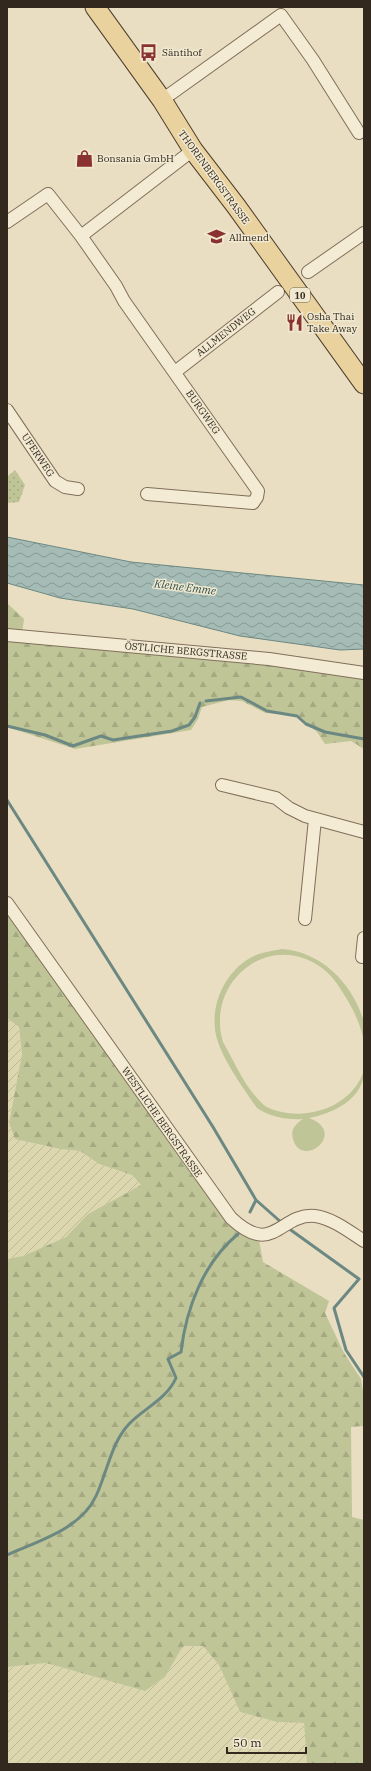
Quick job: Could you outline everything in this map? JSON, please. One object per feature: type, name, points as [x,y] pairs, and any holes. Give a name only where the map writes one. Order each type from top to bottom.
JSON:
[{"type":"main road","name":"THORENBERGSTRASSE","points":[[95,7],[162,100],[193,150],[236,206],[364,384]]},
{"type":"street","points":[[162,100],[281,15],[313,60],[359,133]]},
{"type":"street","points":[[7,222],[48,194],[81,236],[193,150]]},
{"type":"street","points":[[308,272],[364,232]]},
{"type":"street","name":"BURGWEG","points":[[81,236],[116,286],[124,301],[258,491],[257,497],[252,503],[148,494]]},
{"type":"street","name":"ALLMENDWEG","points":[[175,372],[278,292]]},
{"type":"street","name":"UFERWEG","points":[[7,410],[56,481],[65,487],[78,489]]},
{"type":"street","name":"ÖSTLICHE BERGSTRASSE","points":[[7,635],[269,659],[364,673]]},
{"type":"street","points":[[222,785],[276,798],[294,811],[315,819],[364,832]]},
{"type":"street","points":[[305,919],[315,819]]},
{"type":"street","name":"WESTLICHE BERGSTRASSE","points":[[7,904],[231,1218],[246,1230],[268,1234],[303,1217],[314,1216],[324,1218],[364,1241]]},
{"type":"street","points":[[362,957],[364,938]]},
{"type":"shaded area","points":[[7,1018],[19,1027],[22,1054],[9,1123],[15,1139],[60,1149],[80,1151],[99,1164],[132,1175],[141,1185],[88,1214],[66,1237],[23,1256],[7,1259]]},
{"type":"shaded area","points":[[183,1646],[203,1646],[219,1665],[240,1712],[277,1722],[304,1723],[307,1764],[7,1764],[7,1667],[46,1663],[145,1691],[165,1677]]},
{"type":"green space","points":[[15,470],[25,485],[19,502],[7,503],[7,477]]},
{"type":"green space","points":[[7,603],[24,619],[22,633],[7,631]]},
{"type":"green space","points":[[7,639],[270,663],[364,679],[364,749],[351,741],[325,744],[317,732],[297,715],[265,713],[242,701],[229,700],[202,707],[198,719],[191,730],[75,749],[7,727]]},
{"type":"green space","points":[[7,914],[231,1226],[259,1240],[263,1262],[329,1301],[325,1313],[344,1353],[361,1379],[364,1397],[364,1426],[351,1427],[352,1517],[364,1520],[364,1764],[307,1764],[304,1723],[277,1722],[240,1712],[219,1665],[203,1646],[183,1646],[165,1677],[145,1691],[46,1663],[7,1667],[7,1259],[23,1256],[66,1237],[88,1214],[141,1185],[132,1175],[99,1164],[80,1151],[60,1149],[15,1139],[9,1123],[22,1054],[19,1027],[7,1018]]},
{"type":"green space","points":[[282,949],[297,951],[323,963],[344,983],[359,1008],[364,1022],[364,1044],[354,1011],[340,987],[330,975],[322,968],[302,958],[282,955],[263,958],[246,968],[232,982],[223,1000],[220,1020],[223,1042],[241,1076],[258,1100],[265,1106],[280,1112],[294,1114],[306,1113],[319,1111],[331,1106],[342,1100],[351,1092],[359,1082],[364,1070],[363,1080],[353,1097],[337,1108],[319,1116],[309,1118],[320,1124],[324,1132],[324,1139],[319,1146],[312,1150],[304,1151],[298,1148],[293,1139],[293,1130],[303,1119],[279,1117],[267,1114],[257,1108],[235,1076],[225,1058],[218,1042],[215,1030],[216,1005],[226,982],[233,972],[255,955]]},
{"type":"water","name":"Kleine Emme","points":[[7,537],[131,562],[364,585],[364,649],[340,650],[240,636],[133,609],[60,598],[7,583]]},
{"type":"waterway","points":[[206,701],[241,697],[267,711],[297,716],[306,724],[325,732],[364,739]]},
{"type":"waterway","points":[[7,726],[45,735],[73,746],[101,736],[113,740],[172,731],[189,725],[195,717],[200,703]]},
{"type":"waterway","points":[[7,800],[213,1127],[256,1200],[282,1223]]},
{"type":"waterway","points":[[250,1212],[256,1200]]},
{"type":"waterway","points":[[288,1228],[359,1279],[334,1308],[346,1350],[364,1377]]},
{"type":"waterway","points":[[7,1555],[58,1533],[80,1517],[89,1507],[96,1496],[114,1449],[123,1432],[135,1418],[161,1398],[172,1386],[176,1378],[168,1359],[181,1352],[187,1320],[198,1288],[215,1259],[238,1234]]},
{"type":"place","name":"Säntihof","points":[[149,52]]},
{"type":"place","name":"Bonsania GmbH","points":[[84,158]]},
{"type":"place","name":"Allmend","points":[[216,237]]},
{"type":"place","name":"Osha Thai Take Away","points":[[294,322]]}]
